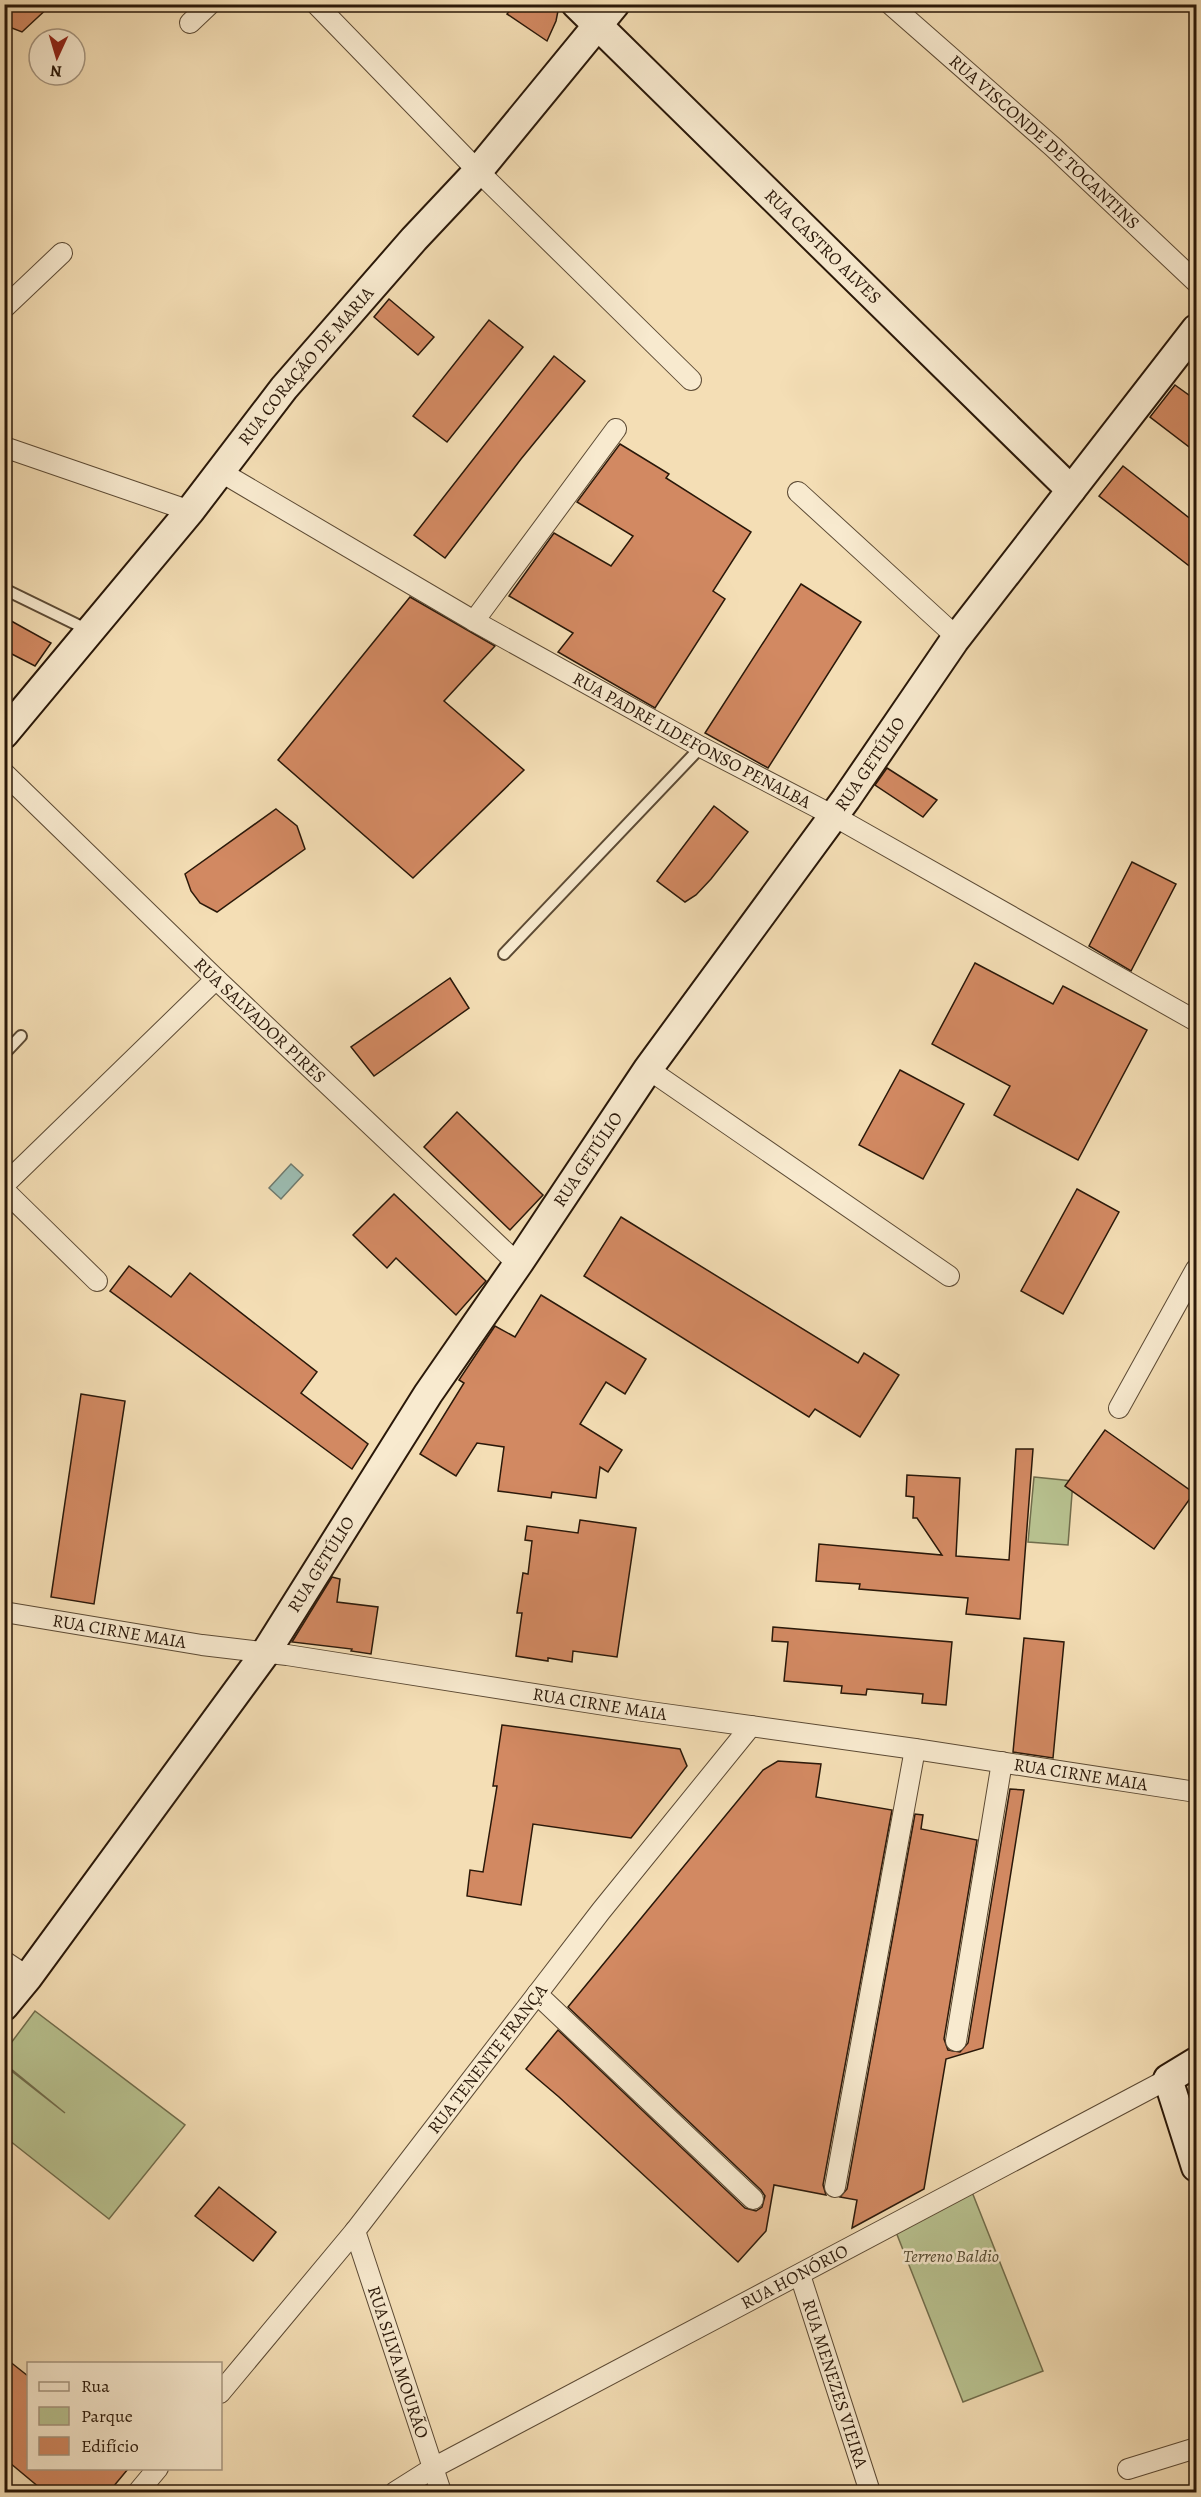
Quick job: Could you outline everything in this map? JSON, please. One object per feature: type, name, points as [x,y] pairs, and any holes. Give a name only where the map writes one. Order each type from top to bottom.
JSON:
[{"type":"street","points":[[190,23],[210,4]]},
{"type":"street","points":[[316,4],[478,171],[691,380]]},
{"type":"street","name":"RUA CASTRO ALVES","points":[[576,4],[607,15],[1071,490]]},
{"type":"street","name":"RUA VISCONDE DE TOCANTINS","points":[[890,4],[1053,147],[1197,282]]},
{"type":"street","name":"RUA CORAÇÃO DE MARIA","points":[[4,734],[190,511],[284,388],[414,239],[478,171],[607,15]]},
{"type":"street","points":[[4,308],[62,253]]},
{"type":"street","name":"RUA GETÚLIO","points":[[4,2006],[28,1977],[266,1652],[428,1394],[648,1069],[799,864],[832,815],[846,799],[954,641],[1197,329]]},
{"type":"street","points":[[474,621],[616,429]]},
{"type":"street","points":[[4,447],[190,511]]},
{"type":"street","name":"RUA PADRE ILDEFONSO PENALBA","points":[[221,472],[474,621],[701,747],[832,815],[1197,1021]]},
{"type":"street","points":[[798,492],[950,631],[954,641]]},
{"type":"street","name":"RUA SALVADOR PIRES","points":[[4,773],[518,1264]]},
{"type":"street","points":[[4,1185],[216,978]]},
{"type":"street","points":[[648,1069],[949,1276]]},
{"type":"street","points":[[4,1190],[97,1281]]},
{"type":"street","points":[[1119,1408],[1197,1269]]},
{"type":"street","name":"RUA CIRNE MAIA","points":[[4,1612],[202,1645],[266,1652],[643,1711],[1197,1792]]},
{"type":"street","name":"RUA TENENTE FRANÇA","points":[[222,2391],[354,2231],[601,1911],[751,1726]]},
{"type":"street","points":[[835,2187],[915,1749]]},
{"type":"street","points":[[956,2041],[1002,1762]]},
{"type":"street","points":[[4,1961],[28,1977]]},
{"type":"street","points":[[537,1994],[753,2199]]},
{"type":"street","name":"RUA HONÓRIO","points":[[395,2493],[433,2468],[1197,2062]]},
{"type":"street","points":[[1168,2079],[1197,2167]]},
{"type":"street","name":"RUA SILVA MOURÃO","points":[[354,2231],[441,2493]]},
{"type":"street","name":"RUA MENEZES VIEIRA","points":[[800,2275],[870,2493]]},
{"type":"street","points":[[1128,2469],[1197,2448]]},
{"type":"street","points":[[138,2493],[157,2470]]},
{"type":"lane","points":[[4,589],[90,631]]},
{"type":"lane","points":[[504,954],[701,747]]},
{"type":"lane","points":[[4,1054],[21,1036]]},
{"type":"green space","points":[[1034,1477],[1073,1481],[1068,1545],[1028,1542]]},
{"type":"green space","points":[[35,2011],[185,2125],[109,2219],[5,2137],[5,2066],[65,2113],[5,2064],[5,2051]]},
{"type":"green space","name":"Terreno Baldio","points":[[972,2192],[1043,2371],[963,2402],[896,2232]]},
{"type":"water","points":[[291,1164],[303,1175],[281,1199],[269,1188]]},
{"type":"building","points":[[4,4],[52,4],[22,32],[4,25]]},
{"type":"building","points":[[515,4],[551,4],[558,11],[547,41],[507,14]]},
{"type":"building","points":[[389,299],[434,337],[418,355],[374,317]]},
{"type":"building","points":[[489,320],[523,347],[447,442],[413,416]]},
{"type":"building","points":[[554,356],[585,381],[521,459],[445,558],[414,535]]},
{"type":"building","points":[[1175,385],[1197,401],[1197,453],[1150,417]]},
{"type":"building","points":[[620,444],[669,474],[666,478],[751,532],[713,591],[725,599],[655,708],[558,652],[573,633],[509,596],[554,533],[611,566],[633,536],[577,502]]},
{"type":"building","points":[[1123,466],[1197,524],[1197,572],[1099,496]]},
{"type":"building","points":[[801,584],[861,622],[768,768],[705,733]]},
{"type":"building","points":[[410,597],[495,646],[444,701],[524,770],[413,878],[278,760]]},
{"type":"building","points":[[4,617],[51,643],[35,666],[4,650]]},
{"type":"building","points":[[887,768],[937,800],[923,817],[875,785]]},
{"type":"building","points":[[714,806],[748,832],[711,879],[696,895],[685,902],[657,881]]},
{"type":"building","points":[[276,809],[297,826],[305,849],[217,912],[200,903],[191,891],[185,874]]},
{"type":"building","points":[[1132,862],[1176,884],[1131,971],[1089,946]]},
{"type":"building","points":[[975,963],[1053,1004],[1063,986],[1147,1030],[1078,1160],[994,1115],[1010,1086],[932,1044]]},
{"type":"building","points":[[450,978],[469,1008],[374,1076],[351,1047]]},
{"type":"building","points":[[900,1070],[964,1104],[923,1179],[859,1145]]},
{"type":"building","points":[[457,1112],[543,1195],[510,1230],[424,1147]]},
{"type":"building","points":[[1077,1189],[1119,1212],[1063,1314],[1021,1291]]},
{"type":"building","points":[[394,1194],[486,1281],[456,1315],[396,1258],[387,1268],[353,1235]]},
{"type":"building","points":[[621,1217],[858,1363],[864,1353],[899,1375],[860,1437],[815,1409],[809,1417],[584,1276]]},
{"type":"building","points":[[129,1266],[171,1297],[190,1273],[317,1372],[301,1393],[368,1444],[352,1469],[110,1291]]},
{"type":"building","points":[[541,1295],[646,1359],[625,1394],[606,1382],[580,1424],[622,1450],[608,1472],[600,1467],[596,1498],[552,1492],[551,1498],[498,1491],[504,1447],[477,1443],[456,1476],[420,1454],[464,1383],[459,1380],[495,1326],[515,1337]]},
{"type":"building","points":[[81,1394],[125,1401],[94,1604],[51,1597]]},
{"type":"building","points":[[1105,1430],[1194,1493],[1154,1549],[1065,1486]]},
{"type":"building","points":[[1016,1449],[1033,1449],[1020,1619],[966,1614],[968,1598],[859,1589],[860,1584],[816,1581],[819,1544],[942,1555],[917,1518],[913,1518],[914,1497],[906,1496],[907,1475],[960,1478],[956,1556],[1009,1560]]},
{"type":"building","points":[[580,1520],[636,1528],[617,1657],[573,1651],[572,1662],[516,1656],[522,1613],[517,1613],[523,1573],[528,1574],[532,1541],[525,1540],[527,1526],[578,1533]]},
{"type":"building","points":[[332,1577],[340,1579],[337,1602],[378,1607],[371,1654],[351,1651],[352,1649],[292,1642]]},
{"type":"building","points":[[773,1627],[952,1642],[946,1705],[922,1703],[923,1694],[867,1689],[866,1695],[841,1693],[842,1686],[784,1681],[788,1642],[772,1641]]},
{"type":"building","points":[[1024,1638],[1064,1642],[1053,1758],[1013,1752]]},
{"type":"building","points":[[502,1725],[680,1749],[687,1766],[631,1838],[533,1824],[521,1905],[467,1896],[470,1870],[483,1872],[497,1786],[493,1786]]},
{"type":"building","points":[[778,1761],[821,1764],[816,1797],[892,1810],[823,2185],[826,2195],[774,2185],[766,2231],[738,2262],[526,2069],[558,2030],[745,2208],[756,2211],[762,2207],[765,2196],[761,2190],[568,2007],[763,1770]]},
{"type":"building","points":[[1010,1789],[1024,1790],[983,2048],[946,2059],[924,2189],[852,2228],[857,2200],[840,2197],[847,2189],[915,1814],[923,1815],[921,1829],[977,1840],[944,2039],[948,2050],[960,2052],[968,2043]]},
{"type":"building","points":[[219,2187],[276,2232],[253,2261],[195,2216]]},
{"type":"building","points":[[4,2357],[27,2375],[27,2470],[127,2470],[108,2493],[46,2493],[4,2458]]}]
